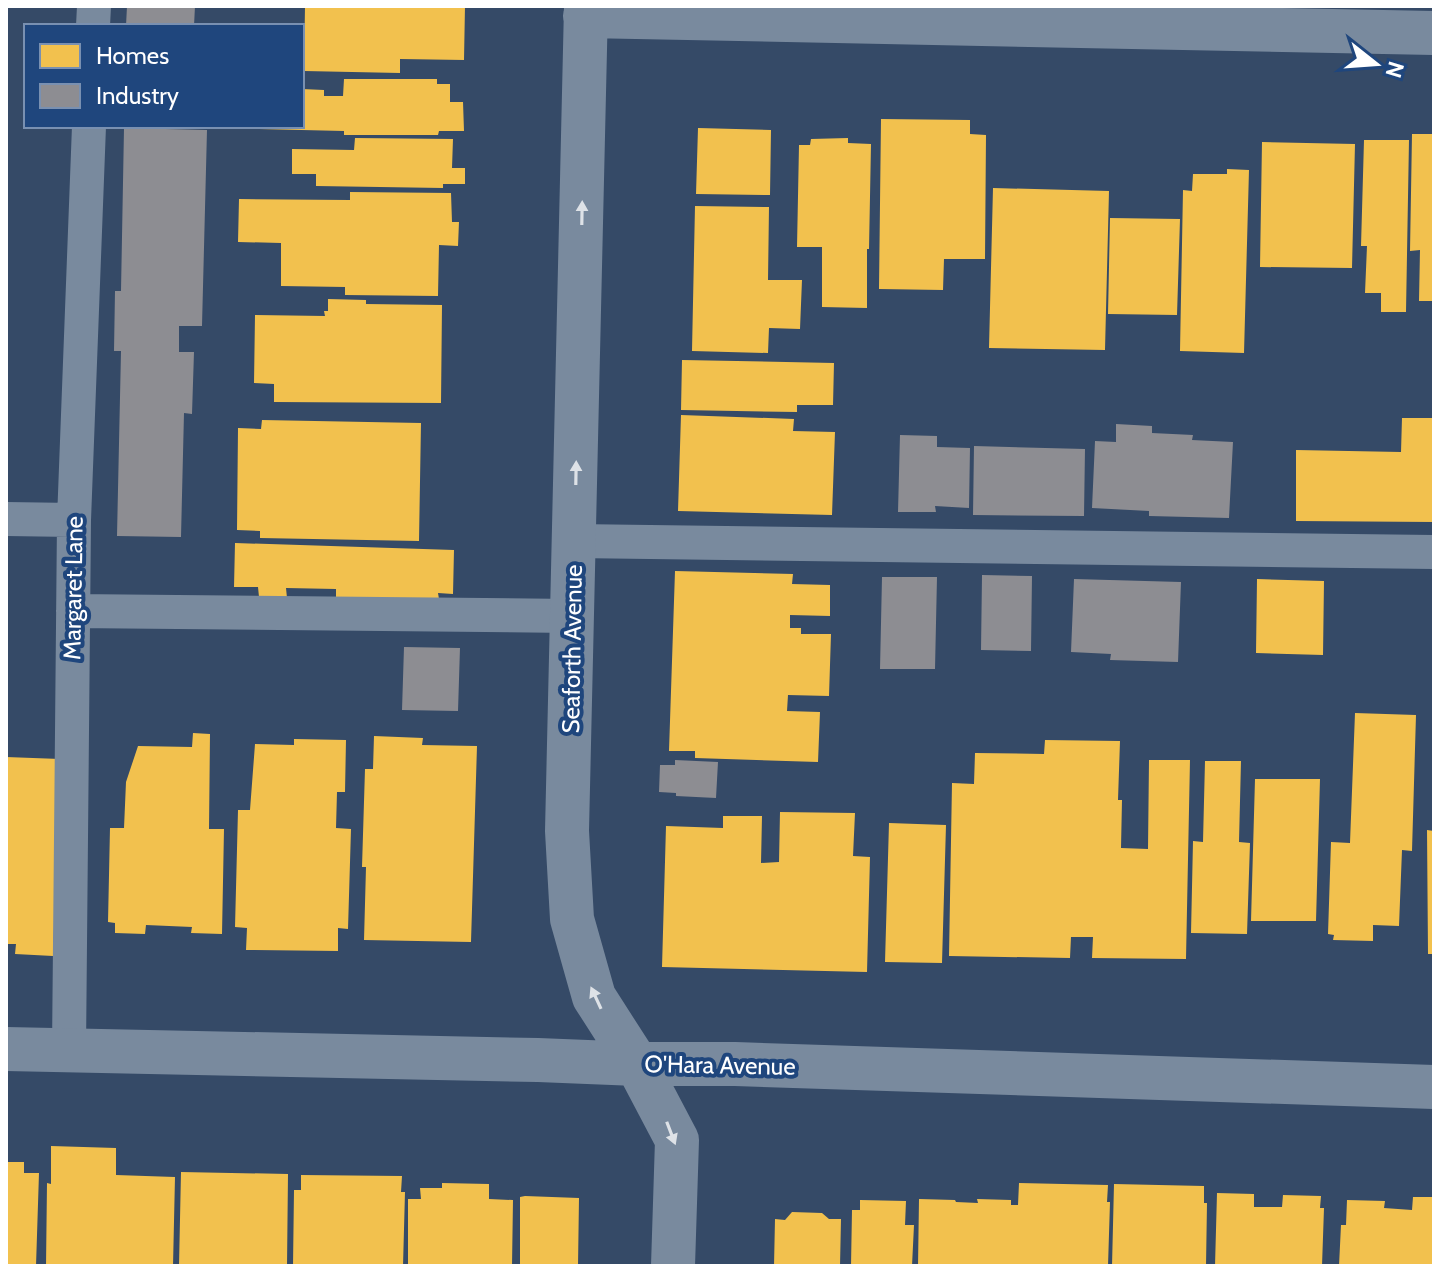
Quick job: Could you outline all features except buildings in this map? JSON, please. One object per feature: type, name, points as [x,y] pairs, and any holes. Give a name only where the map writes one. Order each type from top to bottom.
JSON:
[{"type":"street","points":[[586,11],[1434,33]]},
{"type":"street","name":"Seaforth Avenue","points":[[586,11],[567,831],[572,919],[594,997],[637,1064],[677,1140],[673,1266]]},
{"type":"street","name":"O'Hara Avenue","points":[[6,1049],[751,1064],[1434,1087]]},
{"type":"lane","name":"Margaret Lane","points":[[69,1050],[74,520],[89,128]]},
{"type":"lane","points":[[6,519],[74,520]]},
{"type":"lane","points":[[574,541],[1434,552]]},
{"type":"lane","points":[[73,611],[573,616]]}]
